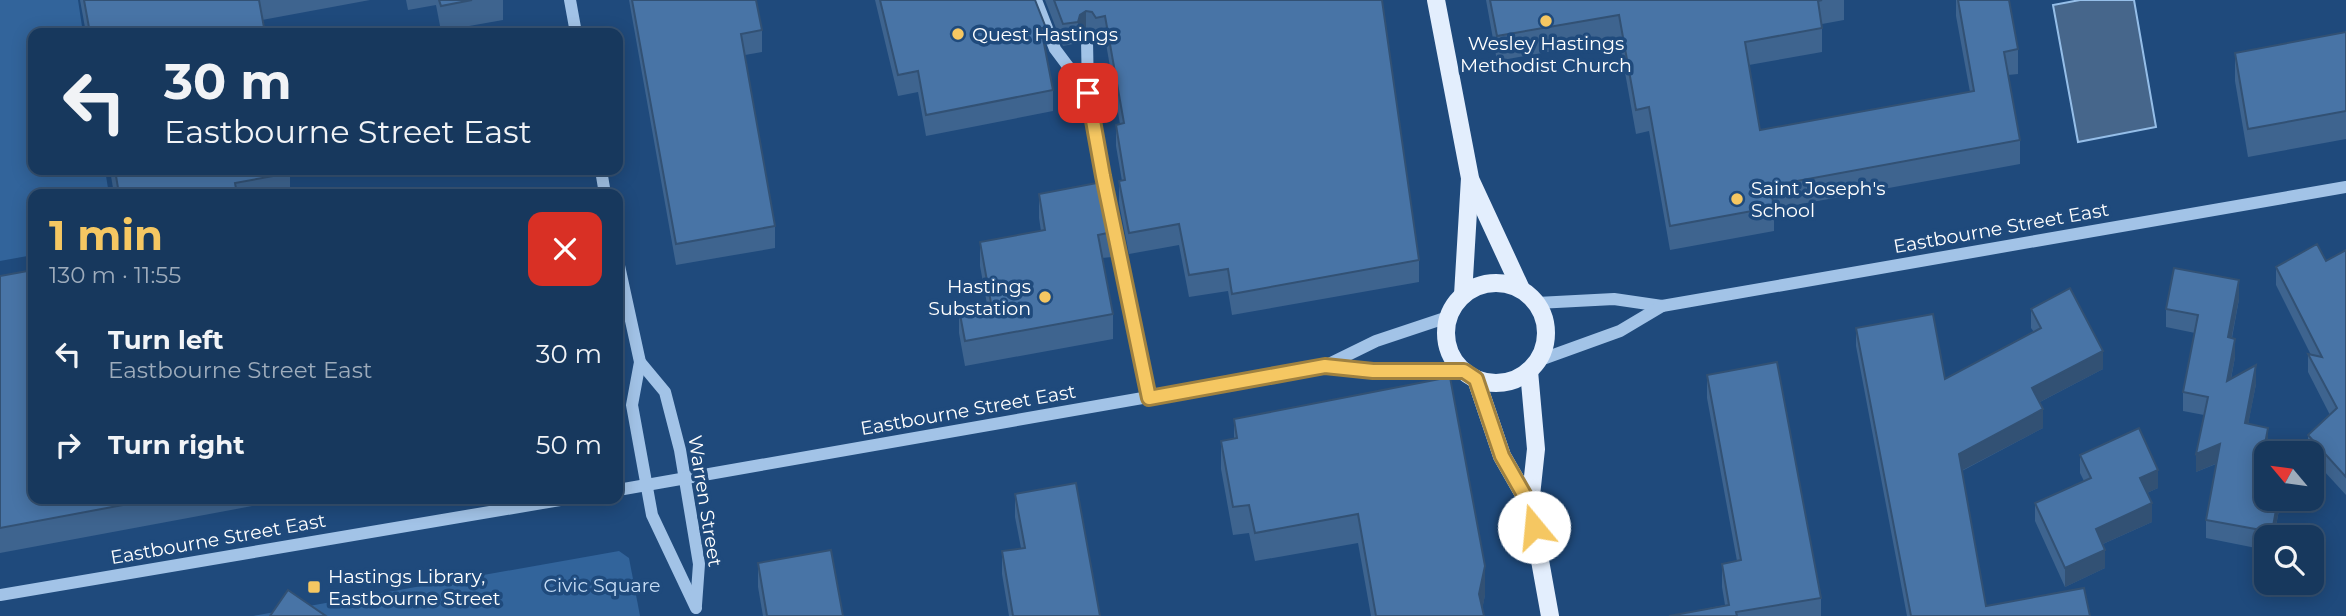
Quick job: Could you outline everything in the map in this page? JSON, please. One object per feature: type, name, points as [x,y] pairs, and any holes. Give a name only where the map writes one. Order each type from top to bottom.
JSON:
[{"type":"main road","points":[[1437,0],[1469,178],[1463,295]]},
{"type":"main road","points":[[1469,178],[1521,289],[1537,303],[1546,324],[1543,351],[1533,366],[1512,380],[1494,383],[1470,375]]},
{"type":"main road","points":[[1521,289],[1497,282],[1474,288],[1463,295],[1448,317],[1446,337],[1451,356],[1470,375],[1502,456],[1530,505]]},
{"type":"main road","points":[[1533,366],[1536,449],[1530,505],[1550,616]]},
{"type":"street","points":[[570,0],[575,28]]},
{"type":"street","points":[[1036,0],[1055,49],[1088,93]]},
{"type":"street","points":[[1087,41],[1088,93],[1149,398]]},
{"type":"street","name":"Eastbourne Street East","points":[[1537,303],[1614,299],[1662,306],[2346,187]]},
{"type":"street","name":"Warren Street","points":[[623,284],[640,362],[632,405],[652,515],[697,612]]},
{"type":"street","name":"Eastbourne Street East","points":[[1533,366],[1620,331],[1662,306]]},
{"type":"street","name":"Eastbourne Street East","points":[[623,489],[1325,366],[1376,341],[1448,317]]},
{"type":"street","name":"Warren Street","points":[[640,362],[665,391],[686,480],[699,564],[697,612]]},
{"type":"street","name":"Eastbourne Street East","points":[[1325,366],[1470,375]]},
{"type":"street","name":"Eastbourne Street East","points":[[0,595],[537,504]]},
{"type":"green space","points":[[0,0],[78,0],[82,28],[28,28],[28,175],[106,175],[108,189],[28,189],[28,256],[0,261]]},
{"type":"green space","name":"Civic Square","points":[[619,551],[629,558],[640,616],[253,616]]},
{"type":"shaded area","points":[[2080,0],[2134,0],[2156,127],[2078,142],[2053,5]]},
{"type":"building","points":[[84,0],[259,0],[264,28],[89,28]]},
{"type":"building","points":[[439,0],[472,0],[441,6]]},
{"type":"building","points":[[632,0],[756,0],[762,30],[741,34],[775,226],[676,244]]},
{"type":"building","name":"Quest Hastings","points":[[880,0],[1035,0],[1046,28],[1041,28],[1053,90],[926,115],[918,71],[898,75]]},
{"type":"building","points":[[1054,0],[1382,0],[1419,260],[1232,294],[1228,269],[1189,275],[1179,224],[1129,233],[1119,181],[1125,180],[1116,125],[1124,123],[1105,16],[1096,18],[1092,12],[1086,11],[1080,15],[1078,22],[1063,24]]},
{"type":"building","points":[[1490,0],[1822,0],[1818,1],[1822,28],[1745,42],[1760,130],[1974,91],[1958,0],[2009,0],[2018,49],[2004,52],[2020,140],[1770,186],[1774,207],[1670,226],[1649,107],[1636,110],[1619,15],[1497,36]]},
{"type":"building","points":[[2346,32],[2346,111],[2248,129],[2235,53]]},
{"type":"building","points":[[116,175],[279,175],[235,183],[236,189],[118,189]]},
{"type":"building","name":"Hastings Substation","points":[[1102,182],[1112,232],[1098,235],[1113,314],[965,341],[959,309],[991,303],[980,242],[1045,230],[1039,194]]},
{"type":"building","points":[[2317,244],[2326,261],[2346,250],[2346,477],[2324,453],[2324,441],[2313,441],[2308,435],[2337,408],[2308,354],[2322,357],[2276,267]]},
{"type":"building","points":[[2174,268],[2239,280],[2228,337],[2235,339],[2227,381],[2256,365],[2245,423],[2268,428],[2266,441],[2254,441],[2254,511],[2276,511],[2273,525],[2254,525],[2254,529],[2206,520],[2220,444],[2196,454],[2208,397],[2183,392],[2198,315],[2166,309]]},
{"type":"building","points":[[28,271],[28,504],[128,504],[0,528],[0,276]]},
{"type":"building","points":[[2070,288],[2103,351],[2032,388],[2043,409],[1959,454],[1986,606],[2084,588],[2090,616],[1911,616],[1856,328],[1933,314],[1945,379],[2041,328],[2031,309]]},
{"type":"building","points":[[1777,362],[1821,598],[1736,612],[1737,616],[1669,616],[1729,605],[1722,564],[1741,560],[1707,375]]},
{"type":"building","points":[[1450,377],[1485,566],[1479,594],[1484,616],[1376,616],[1358,514],[1255,533],[1249,505],[1233,507],[1221,441],[1237,438],[1234,419]]},
{"type":"building","points":[[2139,428],[2158,470],[2140,478],[2152,503],[2096,529],[2105,550],[2065,568],[2035,503],[2091,478],[2080,455]]},
{"type":"building","points":[[1076,483],[1100,616],[1013,616],[1002,551],[1025,548],[1015,494]]},
{"type":"building","points":[[831,550],[843,616],[767,616],[758,563]]},
{"type":"building","points":[[288,590],[326,616],[270,616]]},
{"type":"place","name":"Wesley Hastings Methodist Church","points":[[1546,21]]},
{"type":"place","name":"Quest Hastings","points":[[958,34]]},
{"type":"place","name":"Saint Joseph's School","points":[[1737,199]]},
{"type":"place","name":"Hastings Substation","points":[[1045,297]]},
{"type":"place","name":"Hastings Library, Eastbourne Street","points":[[314,587]]},
{"type":"route","points":[[1088,93],[1149,398],[1325,366],[1373,371],[1464,371],[1476,379],[1502,456],[1530,505],[1534,527]]}]
